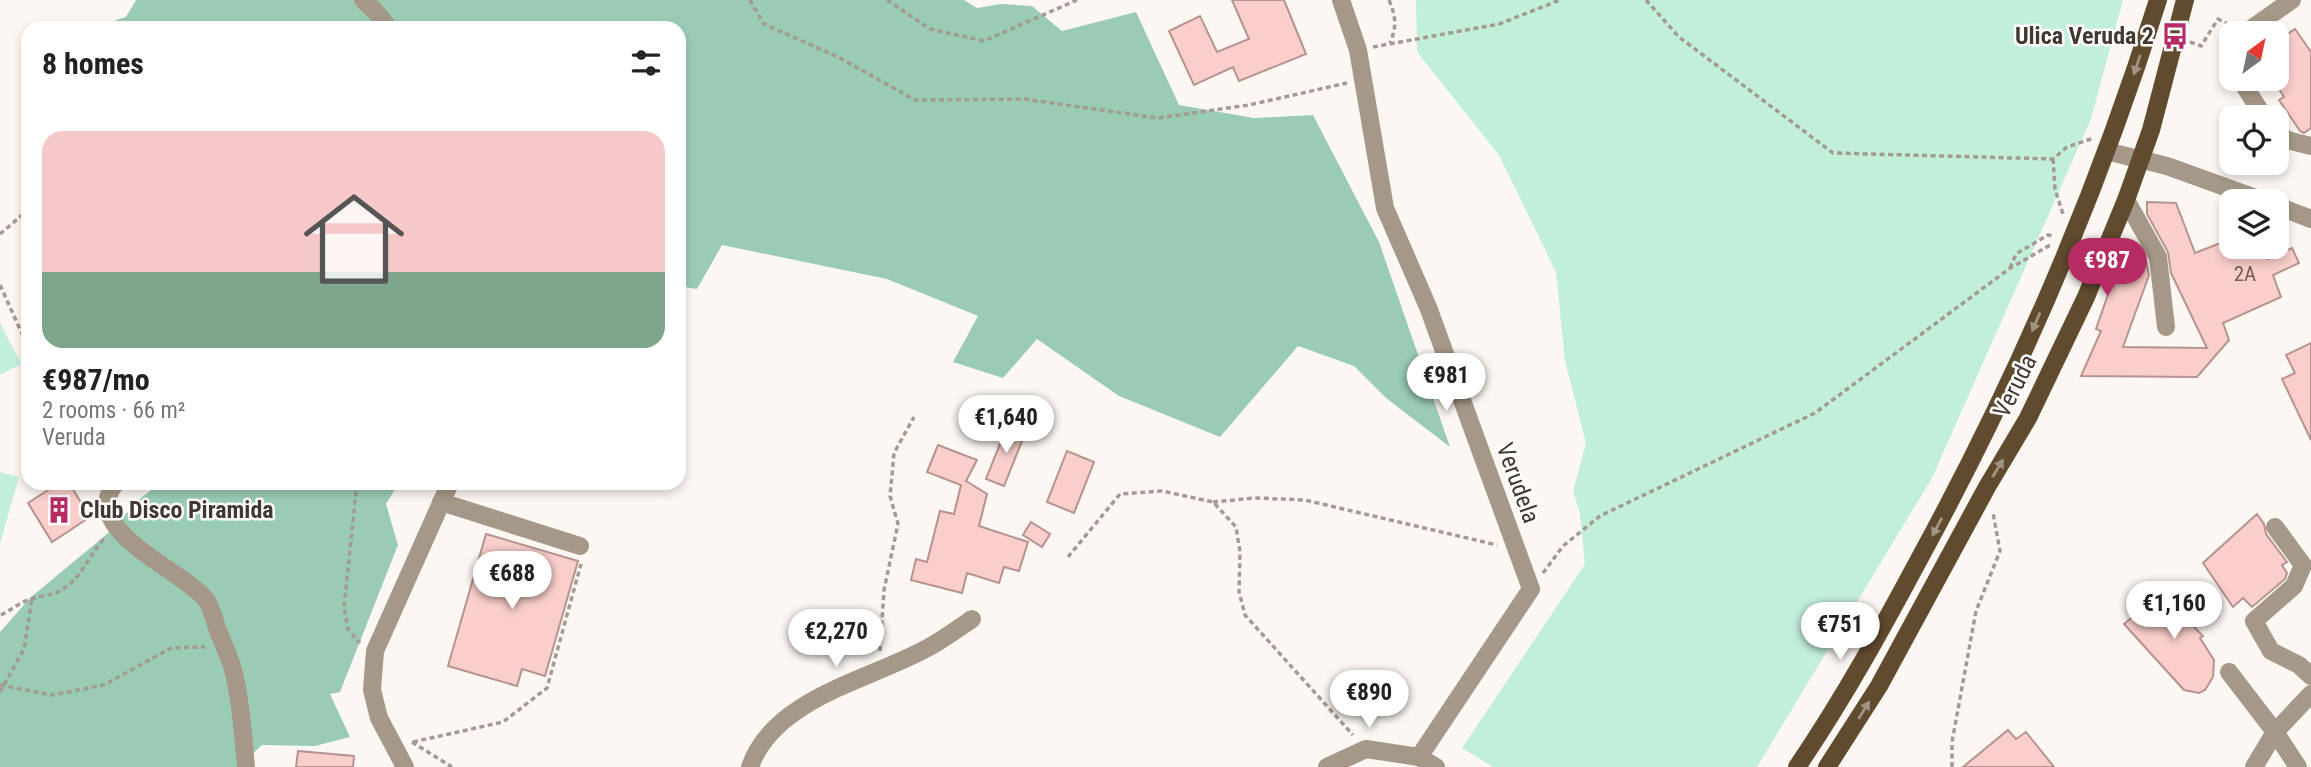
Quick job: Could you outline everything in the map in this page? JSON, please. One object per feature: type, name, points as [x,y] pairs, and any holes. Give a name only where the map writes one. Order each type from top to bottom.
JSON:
[{"type":"main road","name":"Veruda","points":[[1797,767],[1847,688],[1973,460],[2017,368],[2109,145],[2158,0]]},
{"type":"main road","name":"Veruda","points":[[1827,767],[1879,686],[1987,487],[2028,418],[2086,297],[2151,130],[2185,0]]},
{"type":"street","points":[[363,0],[383,21]]},
{"type":"street","name":"Verudela","points":[[1341,0],[1358,50],[1385,208],[1428,307],[1531,589]]},
{"type":"street","points":[[2262,21],[2292,0]]},
{"type":"street","points":[[2289,140],[2311,146]]},
{"type":"street","points":[[2109,145],[2140,160],[2167,166],[2231,189]]},
{"type":"street","points":[[2126,200],[2158,257],[2166,327]]},
{"type":"street","points":[[2289,211],[2311,219]]},
{"type":"street","points":[[110,490],[108,505],[115,529],[188,583],[207,601],[232,666],[241,715],[246,767]]},
{"type":"street","points":[[405,767],[379,718],[372,690],[375,651],[447,490]]},
{"type":"street","points":[[441,502],[580,546]]},
{"type":"street","points":[[2276,527],[2303,565],[2294,586],[2254,621],[2271,651],[2300,665],[2311,676]]},
{"type":"street","points":[[1419,757],[1531,589]]},
{"type":"street","points":[[750,767],[772,731],[807,704],[931,647],[972,619]]},
{"type":"street","points":[[2229,672],[2298,767]]},
{"type":"street","points":[[2254,767],[2275,732],[2311,694]]},
{"type":"street","points":[[1327,767],[1366,749],[1419,757],[1436,767]]},
{"type":"path","points":[[750,0],[764,24],[838,57],[915,100],[1024,99],[1158,118],[1249,105],[1362,79]]},
{"type":"path","points":[[887,0],[930,29],[984,41],[1077,0]]},
{"type":"path","points":[[1389,0],[1396,27],[1390,43],[1499,24],[1560,0]]},
{"type":"path","points":[[1646,0],[1679,37],[1833,153],[2053,159],[2067,148],[2090,138],[2109,145]]},
{"type":"path","points":[[2175,36],[2201,46],[2218,19],[2222,21]]},
{"type":"path","points":[[2053,159],[2060,210],[2075,231]]},
{"type":"path","points":[[0,234],[21,216]]},
{"type":"path","points":[[1531,589],[1563,546],[1600,516],[1815,413],[2009,270],[2063,238],[2049,235],[2016,254],[2009,270]]},
{"type":"path","points":[[0,285],[21,331]]},
{"type":"path","points":[[879,671],[884,590],[898,524],[890,496],[894,453],[914,417]]},
{"type":"path","points":[[1952,767],[1952,742],[1976,611],[2000,551],[1987,487]]},
{"type":"path","points":[[356,490],[344,607],[348,629],[359,642],[375,651]]},
{"type":"path","points":[[1069,557],[1120,495],[1163,491],[1213,502],[1305,500],[1516,549]]},
{"type":"path","points":[[1213,502],[1236,527],[1240,552],[1239,592],[1245,615],[1366,749]]},
{"type":"path","points":[[2,615],[32,598],[47,597],[64,589],[80,575],[95,547],[115,529]]},
{"type":"path","points":[[394,746],[503,722],[547,688],[586,547],[580,546]]},
{"type":"path","points":[[0,692],[24,649],[32,598]]},
{"type":"path","points":[[2,686],[52,695],[104,685],[171,648],[211,647],[232,666]]},
{"type":"path","points":[[413,742],[452,767]]},
{"type":"green space","points":[[136,0],[964,0],[977,8],[1001,4],[1032,6],[1062,31],[1136,12],[1179,105],[1254,118],[1313,115],[1379,242],[1450,447],[1386,398],[1354,366],[1298,346],[1220,437],[1119,396],[1037,339],[1003,378],[953,362],[978,316],[887,279],[722,245],[697,289],[686,287],[686,21],[114,21],[126,17]]},
{"type":"green space","points":[[1416,0],[2123,0],[2091,119],[1932,478],[1757,767],[1493,767],[1462,748],[1585,564],[1580,514],[1573,491],[1586,443],[1565,361],[1556,272],[1499,155],[1417,52]]},
{"type":"green space","points":[[0,323],[21,364],[0,375]]},
{"type":"green space","points":[[0,472],[19,477],[0,544]]},
{"type":"green space","points":[[152,490],[395,490],[386,504],[398,545],[340,692],[330,694],[350,737],[315,746],[262,745],[238,767],[0,767],[0,632],[31,597],[107,534]]},
{"type":"building","points":[[1232,0],[1284,0],[1306,54],[1239,81],[1233,67],[1194,85],[1169,31],[1200,16],[1217,52],[1249,39]]},
{"type":"building","points":[[2295,29],[2311,52],[2311,128],[2304,133],[2289,115],[2289,105],[2282,105],[2279,100],[2284,97],[2280,91],[2289,91],[2289,33]]},
{"type":"building","points":[[2147,202],[2176,203],[2195,253],[2219,244],[2219,259],[2289,259],[2289,249],[2292,248],[2299,263],[2273,275],[2281,297],[2223,323],[2229,340],[2197,377],[2081,376],[2101,331],[2096,329],[2124,249],[2145,256],[2149,275],[2123,347],[2207,348],[2171,273],[2168,252],[2147,214]]},
{"type":"building","points":[[2311,343],[2311,440],[2282,379],[2295,373],[2286,355]]},
{"type":"building","points":[[1008,424],[1026,431],[1004,486],[986,479]]},
{"type":"building","points":[[938,445],[977,460],[966,481],[987,494],[979,526],[1028,542],[1019,571],[1004,567],[999,583],[967,573],[962,593],[911,580],[916,559],[927,562],[940,511],[954,514],[961,485],[927,472]]},
{"type":"building","points":[[1067,451],[1094,462],[1074,513],[1047,502]]},
{"type":"building","name":"Club Disco Piramida","points":[[48,490],[73,490],[90,517],[52,542],[28,503]]},
{"type":"building","points":[[2257,514],[2264,524],[2266,534],[2287,562],[2282,565],[2287,573],[2285,579],[2252,607],[2243,598],[2233,607],[2203,563]]},
{"type":"building","points":[[1031,522],[1050,534],[1042,547],[1023,535]]},
{"type":"building","points":[[486,534],[578,561],[545,676],[522,669],[517,686],[448,666]]},
{"type":"building","points":[[2169,587],[2193,615],[2187,620],[2203,636],[2200,638],[2214,660],[2213,677],[2205,690],[2199,693],[2184,690],[2124,624]]},
{"type":"building","points":[[2008,730],[2016,739],[2026,732],[2054,767],[1963,767]]},
{"type":"building","points":[[298,751],[354,756],[353,767],[296,767]]},
{"type":"place","name":"Ulica Veruda 2","points":[[2175,36]]},
{"type":"place","name":"Club Disco Piramida","points":[[59,510]]}]
